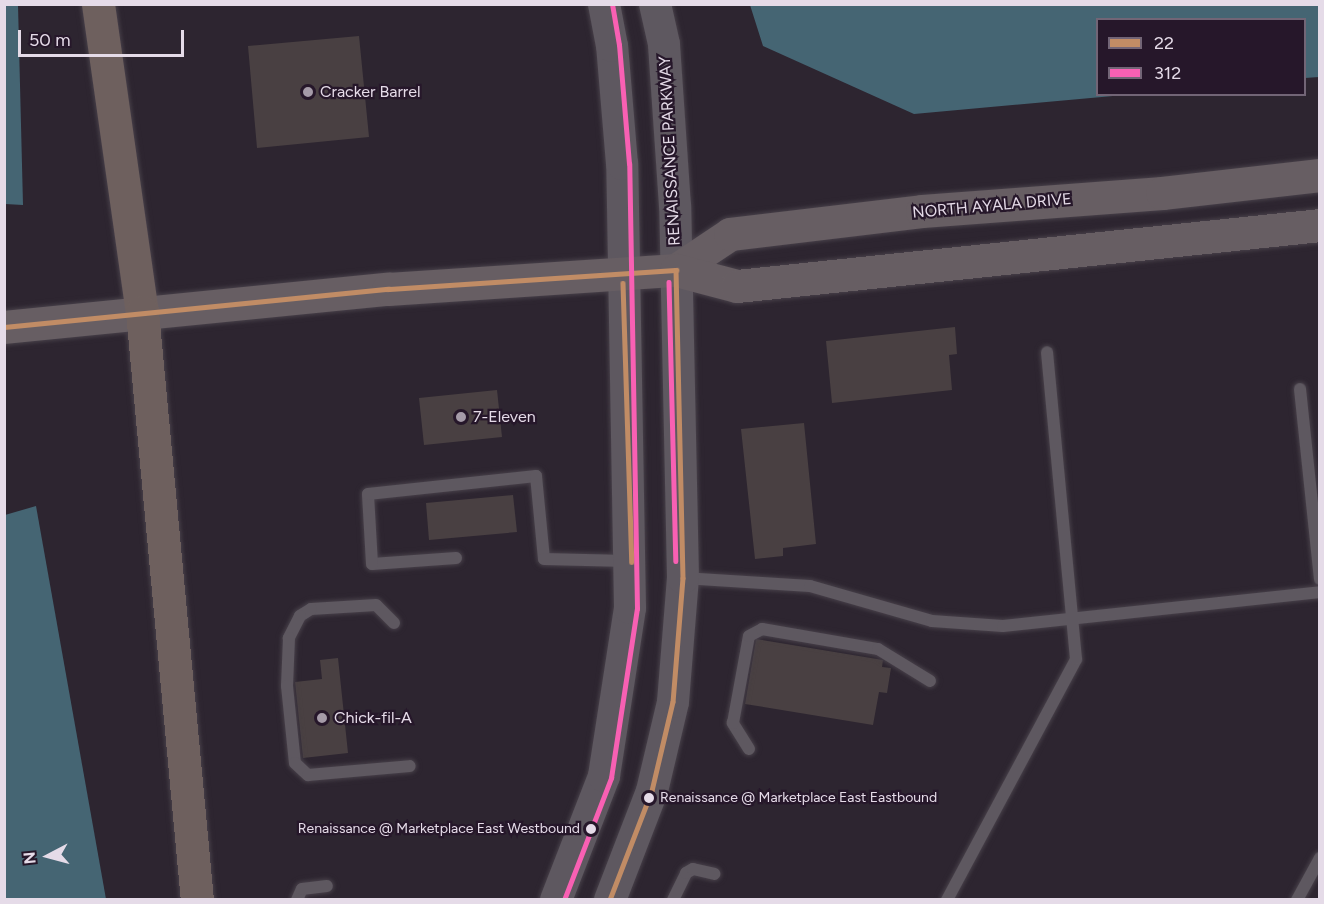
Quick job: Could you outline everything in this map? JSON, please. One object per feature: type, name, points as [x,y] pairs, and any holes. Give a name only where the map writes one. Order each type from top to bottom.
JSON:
[{"type":"highway","points":[[98,4],[142,312],[197,900]]},
{"type":"main road","name":"NORTH AYALA DRIVE","points":[[676,270],[729,234],[922,212],[1162,193],[1320,176]]},
{"type":"main road","name":"NORTH AYALA DRIVE","points":[[4,327],[388,289],[676,270],[737,286],[1320,225]]},
{"type":"street","points":[[556,900],[604,776],[620,693],[632,561],[618,105],[604,4]]},
{"type":"street","points":[[639,4],[664,44]]},
{"type":"street","name":"RENAISSANCE PARKWAY","points":[[610,900],[652,791],[673,702],[683,578],[676,270],[664,44],[655,4]]},
{"type":"lane","points":[[947,900],[1076,659],[1075,619],[1047,352]]},
{"type":"lane","points":[[1300,389],[1320,579]]},
{"type":"lane","points":[[456,558],[372,564],[368,494],[536,476],[544,559],[632,561]]},
{"type":"lane","points":[[683,578],[810,586],[932,621],[1003,626],[1320,592]]},
{"type":"lane","points":[[394,623],[376,605],[311,609],[300,616],[289,638],[287,686],[295,763],[308,775],[410,766]]},
{"type":"lane","points":[[749,749],[733,723],[749,636],[762,629],[878,649],[930,681]]},
{"type":"lane","points":[[1296,900],[1320,858]]},
{"type":"lane","points":[[673,900],[686,873],[693,869],[714,874]]},
{"type":"lane","points":[[297,900],[302,889],[327,886]]},
{"type":"water","points":[[5,4],[18,5],[23,205],[5,204]]},
{"type":"water","points":[[750,5],[1319,5],[1319,77],[1306,78],[1306,18],[1096,18],[1096,96],[1113,96],[914,114],[763,46]]},
{"type":"water","points":[[36,506],[106,899],[5,899],[5,515]]},
{"type":"building","name":"Cracker Barrel","points":[[359,36],[369,137],[257,148],[248,46]]},
{"type":"building","points":[[955,327],[957,354],[949,355],[952,390],[832,403],[826,341]]},
{"type":"building","name":"7-Eleven","points":[[497,390],[502,437],[424,445],[419,398]]},
{"type":"building","points":[[804,423],[816,544],[783,548],[783,556],[755,559],[741,429]]},
{"type":"building","points":[[513,495],[517,532],[429,540],[426,503]]},
{"type":"building","points":[[756,639],[883,660],[882,667],[891,668],[887,693],[879,692],[873,725],[745,704]]},
{"type":"building","name":"Chick-fil-A","points":[[338,658],[348,753],[303,758],[295,682],[322,679],[320,660]]},
{"type":"transit line","name":"312","points":[[564,900],[611,778],[637,609],[629,164],[619,45],[612,4]]},
{"type":"transit line","name":"22","points":[[4,327],[388,289],[676,270],[683,578],[673,702],[652,791],[610,900]]},
{"type":"transit line","name":"312","points":[[669,282],[676,561]]},
{"type":"transit line","name":"22","points":[[623,283],[632,562]]},
{"type":"place","name":"Cracker Barrel","points":[[308,92]]},
{"type":"place","name":"7-Eleven","points":[[461,417]]},
{"type":"place","name":"Chick-fil-A","points":[[322,718]]},
{"type":"place","name":"Renaissance @ Marketplace East Eastbound","points":[[649,798]]},
{"type":"place","name":"Renaissance @ Marketplace East Westbound","points":[[591,829]]}]
